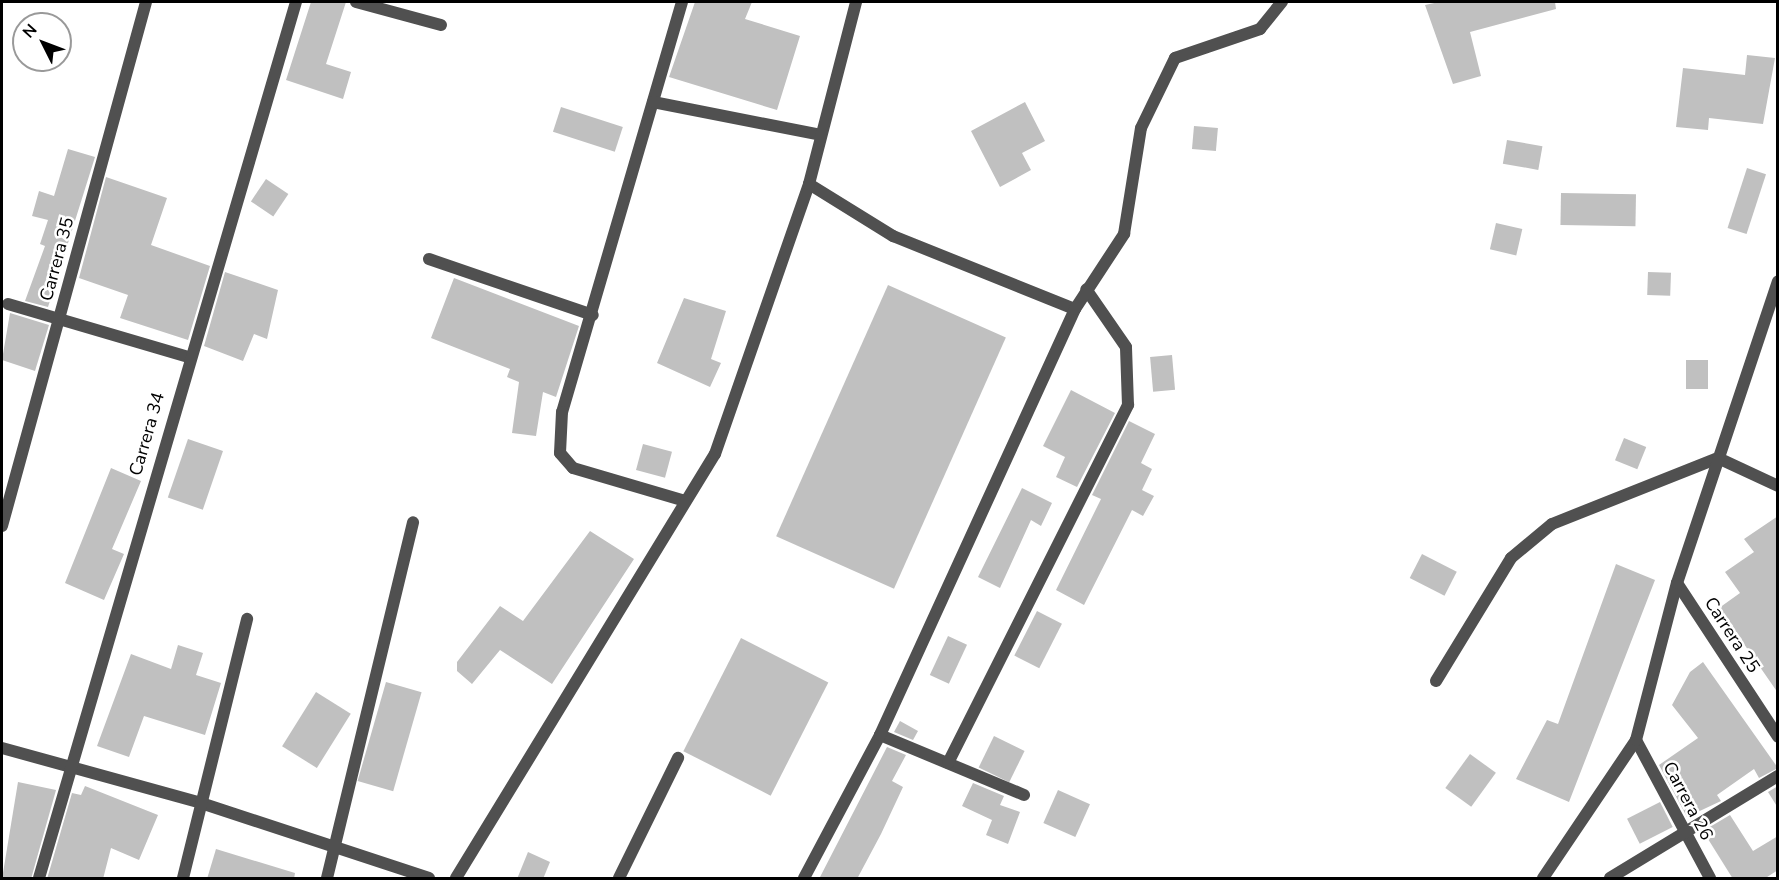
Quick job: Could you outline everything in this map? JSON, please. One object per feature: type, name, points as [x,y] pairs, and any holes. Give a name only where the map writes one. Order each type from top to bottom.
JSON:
[{"type":"street","name":"Carrera 35","points":[[2,526],[146,2]]},
{"type":"street","name":"Carrera 34","points":[[39,879],[188,357],[296,2]]},
{"type":"street","points":[[356,2],[441,25]]},
{"type":"street","points":[[682,2],[593,315],[562,412],[560,453],[573,468],[685,501]]},
{"type":"street","points":[[456,879],[715,454],[809,184],[856,2]]},
{"type":"street","points":[[804,879],[880,735],[1075,309],[1124,234],[1141,128],[1175,58],[1260,29],[1282,2]]},
{"type":"street","points":[[653,102],[821,135]]},
{"type":"street","points":[[809,184],[893,236],[1075,309]]},
{"type":"street","points":[[429,259],[593,315]]},
{"type":"street","points":[[1543,879],[1636,740],[1677,583],[1778,281]]},
{"type":"street","points":[[948,763],[1128,405],[1126,347],[1086,289]]},
{"type":"street","points":[[8,304],[188,357]]},
{"type":"street","points":[[1436,681],[1511,558],[1552,524],[1718,458],[1777,484]]},
{"type":"street","points":[[327,879],[338,846],[413,522]]},
{"type":"street","name":"Carrera 25","points":[[1677,583],[1778,737]]},
{"type":"street","points":[[183,879],[247,619]]},
{"type":"street","points":[[880,735],[1024,795]]},
{"type":"street","name":"Carrera 26","points":[[1636,740],[1710,879]]},
{"type":"street","points":[[2,748],[70,764],[201,803],[338,846],[429,879]]},
{"type":"street","points":[[619,879],[678,758]]},
{"type":"street","points":[[1610,879],[1683,832],[1778,776]]},
{"type":"building","points":[[311,2],[346,2],[326,64],[351,72],[343,99],[286,80]]},
{"type":"building","points":[[695,2],[752,2],[745,19],[800,36],[777,110],[669,77]]},
{"type":"building","points":[[1439,2],[1555,2],[1556,9],[1470,32],[1481,76],[1453,84],[1425,5]]},
{"type":"building","points":[[1747,55],[1775,58],[1763,124],[1709,118],[1708,130],[1676,127],[1683,68],[1745,75]]},
{"type":"building","points":[[1025,102],[1045,141],[1022,153],[1031,170],[1000,187],[971,131]]},
{"type":"building","points":[[561,107],[623,127],[615,152],[553,132]]},
{"type":"building","points":[[1194,126],[1218,128],[1216,151],[1192,149]]},
{"type":"building","points":[[1507,140],[1542,146],[1538,170],[1503,164]]},
{"type":"building","points":[[68,149],[95,157],[48,307],[25,301],[45,246],[40,244],[48,220],[32,216],[39,191],[54,196]]},
{"type":"building","points":[[1747,168],[1766,174],[1747,234],[1728,228]]},
{"type":"building","points":[[106,177],[167,198],[151,245],[210,266],[188,340],[120,318],[128,295],[79,278]]},
{"type":"building","points":[[266,179],[288,194],[273,216],[251,201]]},
{"type":"building","points":[[1561,193],[1636,194],[1635,226],[1560,225]]},
{"type":"building","points":[[1496,223],[1522,229],[1516,255],[1490,249]]},
{"type":"building","points":[[225,272],[278,290],[267,339],[254,334],[243,361],[204,346]]},
{"type":"building","points":[[1648,272],[1671,273],[1670,296],[1647,295]]},
{"type":"building","points":[[454,278],[579,326],[556,397],[543,392],[536,436],[512,433],[519,382],[507,377],[510,369],[431,338]]},
{"type":"building","points":[[888,285],[1006,337],[894,589],[776,536]]},
{"type":"building","points":[[684,298],[726,311],[711,359],[721,363],[710,387],[657,363]]},
{"type":"building","points":[[10,313],[49,325],[35,371],[2,360]]},
{"type":"building","points":[[1172,355],[1175,390],[1153,392],[1150,357]]},
{"type":"building","points":[[1686,360],[1708,360],[1708,389],[1686,389]]},
{"type":"building","points":[[1071,390],[1115,413],[1077,487],[1056,477],[1065,457],[1043,446]]},
{"type":"building","points":[[1129,421],[1155,434],[1141,463],[1152,469],[1142,490],[1154,496],[1143,516],[1132,510],[1084,605],[1056,590],[1101,499],[1092,495]]},
{"type":"building","points":[[1624,438],[1646,447],[1637,469],[1615,460]]},
{"type":"building","points":[[188,439],[223,451],[203,510],[168,498]]},
{"type":"building","points":[[643,444],[672,452],[665,478],[636,470]]},
{"type":"building","points":[[111,468],[141,481],[112,549],[124,554],[104,600],[65,583]]},
{"type":"building","points":[[1022,488],[1052,503],[1041,526],[1031,520],[1000,588],[978,577]]},
{"type":"building","points":[[1778,516],[1778,693],[1719,608],[1740,593],[1725,572],[1754,552],[1744,539]]},
{"type":"building","points":[[590,531],[634,559],[552,684],[500,650],[472,684],[457,671],[457,662],[500,606],[523,621]]},
{"type":"building","points":[[1422,554],[1457,572],[1444,596],[1410,578]]},
{"type":"building","points":[[1616,564],[1655,580],[1569,802],[1516,779],[1547,720],[1558,724]]},
{"type":"building","points":[[1037,611],[1062,624],[1039,668],[1014,656]]},
{"type":"building","points":[[948,636],[967,645],[949,684],[930,675]]},
{"type":"building","points":[[741,638],[828,682],[771,796],[683,751]]},
{"type":"building","points":[[178,645],[203,653],[196,675],[221,683],[205,735],[144,716],[129,757],[97,746],[131,654],[171,669]]},
{"type":"building","points":[[1703,662],[1778,768],[1759,778],[1754,769],[1717,795],[1721,801],[1687,817],[1659,765],[1698,738],[1672,705],[1690,672]]},
{"type":"building","points":[[386,682],[422,692],[393,791],[358,781]]},
{"type":"building","points":[[316,692],[351,714],[317,768],[282,746]]},
{"type":"building","points":[[900,721],[918,731],[913,740],[894,732]]},
{"type":"building","points":[[994,736],[1025,751],[1009,782],[979,767]]},
{"type":"building","points":[[887,747],[906,755],[892,781],[903,787],[881,834],[857,879],[819,879]]},
{"type":"building","points":[[1470,754],[1496,773],[1471,807],[1445,788]]},
{"type":"building","points":[[18,782],[56,790],[31,879],[2,879]]},
{"type":"building","points":[[973,783],[1004,796],[1000,805],[1020,812],[1008,844],[986,835],[992,820],[962,806]]},
{"type":"building","points":[[85,786],[158,815],[139,860],[111,848],[103,879],[47,879],[72,793],[81,795]]},
{"type":"building","points":[[1778,786],[1778,808],[1768,792]]},
{"type":"building","points":[[1058,790],[1090,804],[1075,837],[1043,823]]},
{"type":"building","points":[[1660,802],[1673,827],[1640,844],[1627,819]]},
{"type":"building","points":[[1730,815],[1753,851],[1778,836],[1778,870],[1764,879],[1733,879],[1703,831]]},
{"type":"building","points":[[216,849],[295,873],[294,879],[207,879]]},
{"type":"building","points":[[528,852],[550,862],[543,879],[517,879]]}]
